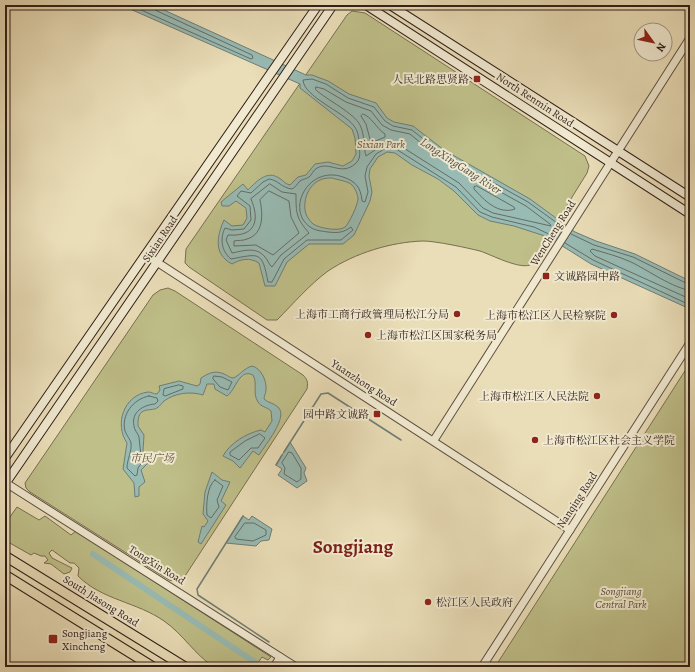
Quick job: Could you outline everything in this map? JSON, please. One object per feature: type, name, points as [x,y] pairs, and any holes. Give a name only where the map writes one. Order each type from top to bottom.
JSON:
[{"type":"main road","name":"Sixian Road","points":[[5,458],[318,5]]},
{"type":"main road","name":"Sixian Road","points":[[6,483],[333,5]]},
{"type":"main road","name":"North Renmin Road","points":[[366,5],[690,214]]},
{"type":"main road","name":"North Renmin Road","points":[[390,5],[690,197]]},
{"type":"main road","name":"South Jiasong Road","points":[[5,556],[185,667]]},
{"type":"main road","points":[[5,575],[153,667]]},
{"type":"street","name":"WenCheng Road","points":[[434,440],[611,162],[617,150],[690,38]]},
{"type":"street","name":"Yuanzhong Road","points":[[146,255],[434,440],[570,530]]},
{"type":"street","name":"Nanqing Road","points":[[482,667],[690,343]]},
{"type":"street","name":"TongXin Road","points":[[6,483],[277,662],[296,667]]},
{"type":"green space","name":"Sixian Park","points":[[352,11],[365,13],[585,156],[589,166],[587,173],[530,265],[519,265],[480,251],[429,241],[386,246],[361,254],[328,271],[314,282],[277,320],[267,320],[189,267],[185,263],[186,249],[347,15]]},
{"type":"green space","name":"市民广场","points":[[168,288],[175,291],[303,375],[306,378],[307,383],[307,389],[185,576],[176,581],[169,580],[30,492],[26,488],[25,483],[153,295],[160,290]]},
{"type":"green space","name":"Songjiang Central Park","points":[[690,363],[690,667],[495,667]]},
{"type":"green space","points":[[17,507],[39,520],[45,516],[71,535],[76,531],[271,657],[268,660],[262,657],[255,667],[214,667],[201,657],[171,626],[164,621],[143,609],[109,596],[87,584],[78,576],[79,568],[74,563],[70,563],[52,550],[49,553],[52,558],[72,568],[70,572],[64,574],[51,564],[44,563],[48,560],[45,556],[34,553],[31,555],[8,542],[9,537],[5,534],[5,524]]},
{"type":"water","name":"LongXingGang River","points":[[121,5],[153,5],[306,75],[312,75],[328,81],[349,94],[376,103],[387,118],[394,122],[413,126],[444,150],[530,199],[575,232],[596,241],[635,254],[690,281],[690,309],[591,264],[548,237],[514,226],[490,221],[478,215],[454,191],[438,179],[412,165],[395,153],[387,152],[378,157],[370,169],[369,176],[372,192],[370,201],[354,235],[343,244],[309,244],[287,262],[275,286],[265,286],[259,263],[245,259],[232,264],[226,260],[219,250],[218,238],[224,220],[232,226],[243,225],[247,218],[246,208],[236,201],[229,206],[222,206],[221,202],[243,184],[248,190],[262,178],[270,175],[279,178],[290,185],[298,177],[306,175],[315,164],[328,162],[343,166],[352,161],[356,154],[355,138],[352,129],[300,88],[300,84]],"holes":[[[330,178],[352,185],[358,199],[349,222],[345,227],[338,229],[324,228],[313,224],[307,216],[305,209],[307,194],[312,186],[316,182]]]},
{"type":"water","points":[[252,366],[261,372],[264,379],[266,390],[264,399],[278,407],[281,412],[281,417],[275,431],[259,455],[253,451],[240,468],[233,461],[223,456],[234,443],[245,436],[261,430],[265,432],[272,421],[271,411],[261,405],[256,399],[253,375],[244,374],[227,396],[215,389],[214,384],[207,384],[203,395],[193,393],[173,396],[164,401],[157,408],[144,411],[140,415],[138,419],[138,426],[144,435],[143,451],[148,463],[141,470],[145,482],[139,487],[139,496],[135,497],[134,483],[123,469],[127,443],[121,427],[127,404],[140,394],[148,392],[157,394],[160,390],[159,386],[179,381],[197,386],[200,384],[201,378],[209,373],[218,372],[233,378]]},
{"type":"water","points":[[290,442],[306,468],[304,473],[307,481],[297,488],[278,475],[282,469],[276,465]]},
{"type":"water","points":[[212,472],[222,480],[230,482],[221,501],[226,505],[201,544],[198,542],[202,526],[204,527],[208,521],[203,514],[205,492]]},
{"type":"water","points":[[243,516],[249,520],[252,516],[272,529],[269,540],[261,541],[256,546],[226,543]]},
{"type":"waterway","points":[[284,452],[321,394],[328,393],[401,440]]},
{"type":"waterway","points":[[276,465],[282,455]]},
{"type":"waterway","points":[[243,516],[197,589],[198,595],[269,642]]},
{"type":"waterway","points":[[93,554],[262,667]]},
{"type":"place","name":"人民北路思贤路","points":[[477,79]]},
{"type":"place","name":"文诚路园中路","points":[[546,276]]},
{"type":"place","name":"上海市工商行政管理局松江分局","points":[[457,314]]},
{"type":"place","name":"上海市松江区人民检察院","points":[[614,315]]},
{"type":"place","name":"上海市松江区国家税务局","points":[[368,335]]},
{"type":"place","name":"上海市松江区人民法院","points":[[597,396]]},
{"type":"place","name":"园中路文诚路","points":[[377,414]]},
{"type":"place","name":"上海市松江区社会主义学院","points":[[535,440]]},
{"type":"place","name":"松江区人民政府","points":[[428,602]]},
{"type":"place","name":"Songjiang Xincheng","points":[[53,639]]},
{"type":"district","name":"Songjiang","points":[[353,547]]}]
